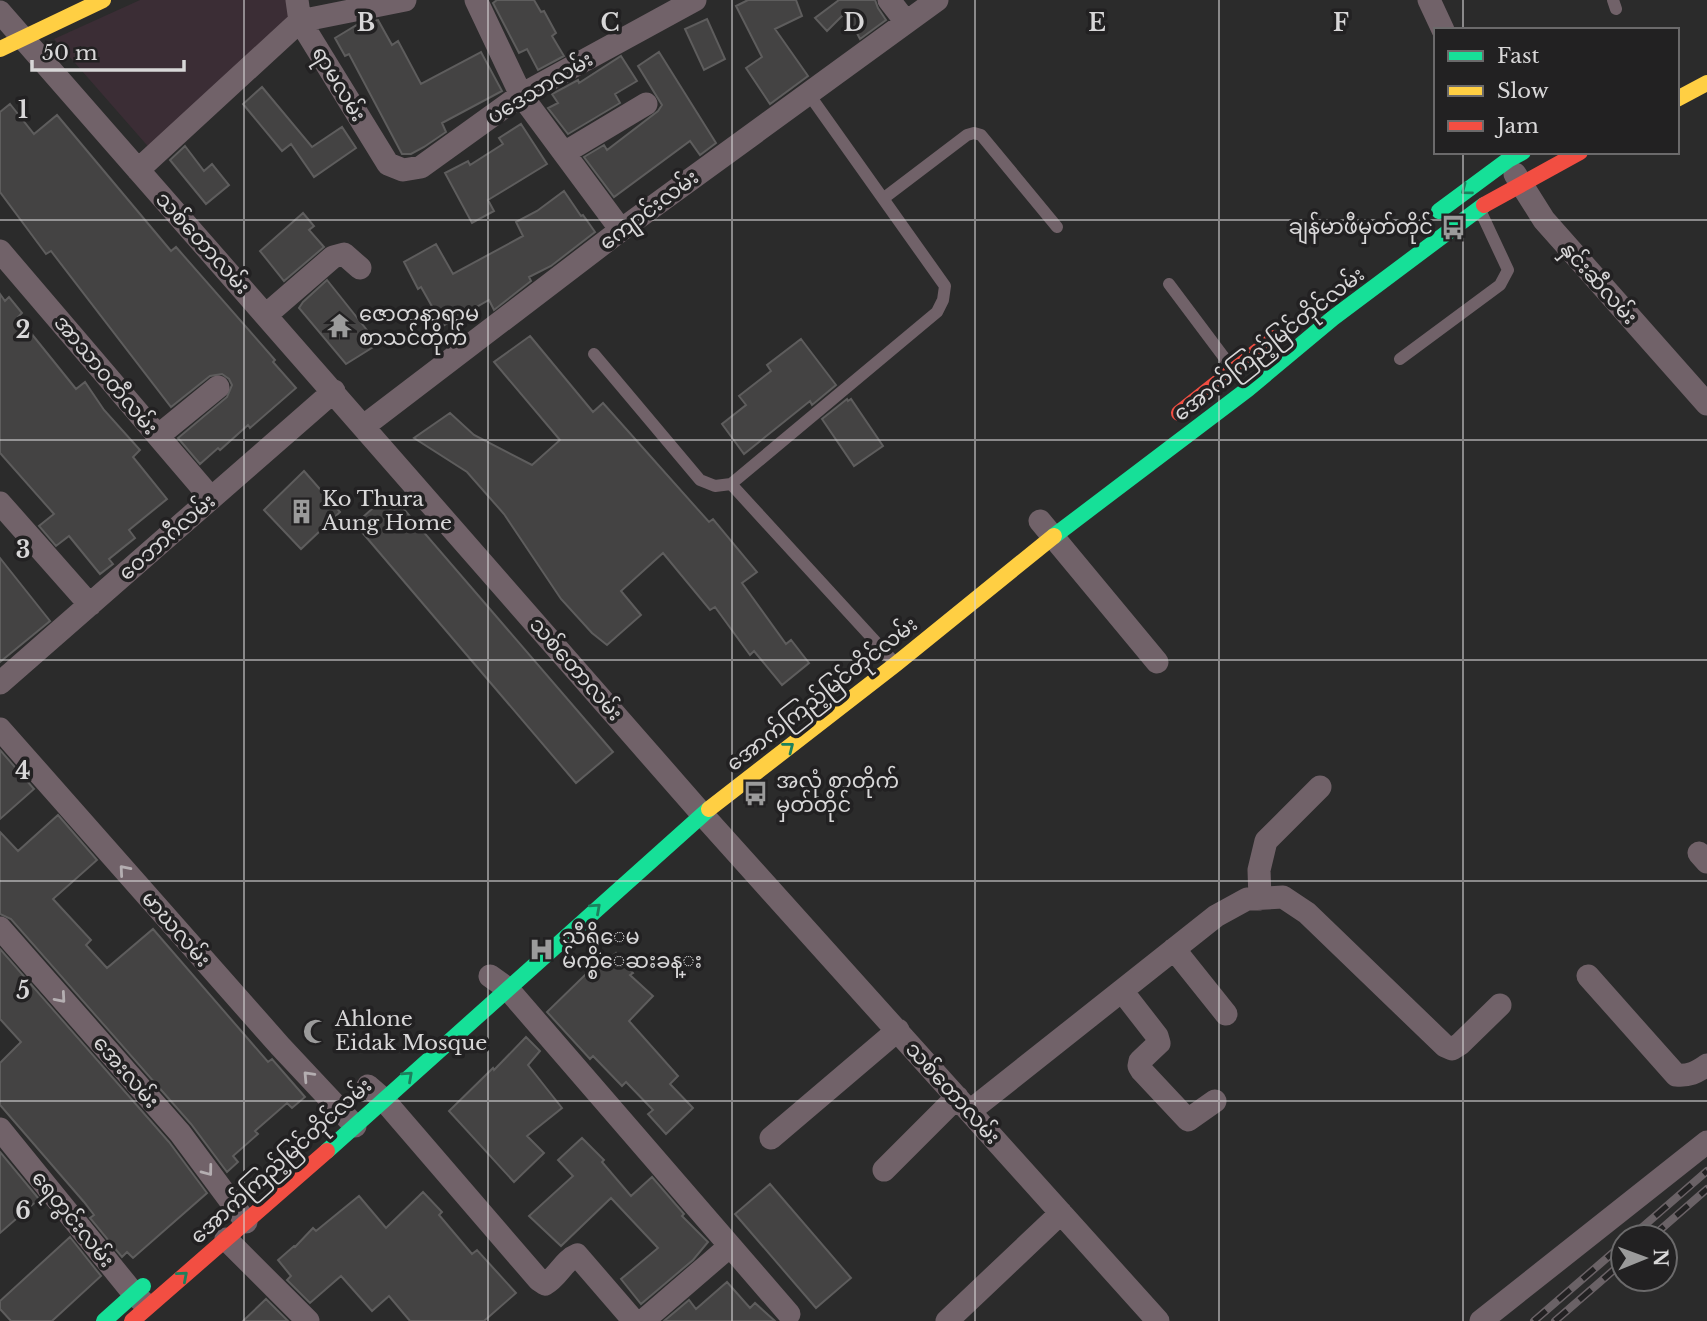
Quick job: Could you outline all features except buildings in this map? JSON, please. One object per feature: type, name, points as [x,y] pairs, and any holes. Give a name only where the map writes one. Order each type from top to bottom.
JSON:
[{"type":"main road","points":[[0,50],[103,0]]},
{"type":"main road","points":[[1679,98],[1703,81]]},
{"type":"main road","name":"အောက်ကြည့်မြင်တိုင်လမ်း","points":[[104,1321],[138,1307],[226,1239],[237,1210],[495,979],[697,809],[896,664],[1007,574],[1043,525],[1118,481],[1248,389],[1479,208],[1576,154]]},
{"type":"main road","points":[[1426,221],[1511,155]]},
{"type":"main road","name":"အောက်ကြည့်မြင်တိုင်လမ်း","points":[[1171,419],[1296,321],[1315,334]]},
{"type":"main road","points":[[995,556],[1007,574]]},
{"type":"main road","name":"အောက်ကြည့်မြင်တိုင်လမ်း","points":[[661,831],[697,809],[745,761]]},
{"type":"main road","name":"အောက်ကြည့်မြင်တိုင်လမ်း","points":[[138,1307],[154,1276]]},
{"type":"street","points":[[138,170],[299,11],[405,0]]},
{"type":"street","points":[[476,0],[521,95],[621,230]]},
{"type":"street","name":"ပဒေသာလမ်း","points":[[388,164],[403,170],[421,167],[521,95],[695,0]]},
{"type":"street","points":[[889,0],[906,22]]},
{"type":"street","name":"ကျောင်းလမ်း","points":[[365,426],[621,230],[937,0]]},
{"type":"street","points":[[1429,0],[1442,28]]},
{"type":"street","name":"ရာမလမ်း","points":[[299,11],[388,164]]},
{"type":"street","name":"သစ်တောလမ်း","points":[[0,12],[365,426],[697,809],[1158,1321]]},
{"type":"street","points":[[564,153],[646,104]]},
{"type":"street","name":"နှင်းဆီလမ်း","points":[[1511,155],[1520,185],[1544,220],[1707,404]]},
{"type":"street","name":"အာသာဝတီလမ်း","points":[[0,251],[211,498]]},
{"type":"street","points":[[266,315],[333,257],[344,254],[360,268]]},
{"type":"street","points":[[158,436],[218,387]]},
{"type":"street","name":"ဝေဘာဂီလမ်း","points":[[0,683],[334,391]]},
{"type":"street","points":[[0,503],[90,605]]},
{"type":"street","points":[[1043,525],[1157,662]]},
{"type":"street","name":"မာဃလမ်း","points":[[0,729],[271,1036],[358,1102],[539,1280],[545,1284],[552,1280],[572,1257],[578,1255],[634,1321]]},
{"type":"street","points":[[1260,898],[1259,870],[1266,841],[1320,787]]},
{"type":"street","points":[[884,1170],[964,1104],[1122,991],[1216,916],[1247,899],[1283,897],[1307,913],[1445,1046],[1452,1049],[1500,1005]]},
{"type":"street","name":"အေးလမ်း","points":[[0,928],[180,1133],[237,1210]]},
{"type":"street","points":[[1174,949],[1226,1014]]},
{"type":"street","points":[[1588,976],[1676,1075],[1686,1076],[1707,1065]]},
{"type":"street","points":[[495,979],[789,1314]]},
{"type":"street","points":[[1122,991],[1157,1036],[1159,1043],[1140,1061],[1142,1071],[1188,1120],[1215,1101]]},
{"type":"street","points":[[771,1138],[898,1030]]},
{"type":"street","name":"ရေတွင်းလမ်း","points":[[0,1129],[138,1307]]},
{"type":"street","points":[[1481,1321],[1707,1142]]},
{"type":"street","points":[[947,1321],[1061,1213]]},
{"type":"street","points":[[226,1239],[308,1321]]},
{"type":"street","points":[[643,1321],[730,1245]]},
{"type":"lane","points":[[594,354],[700,481],[715,486],[731,484],[937,312],[943,300],[945,286],[807,93]]},
{"type":"lane","points":[[884,198],[967,135],[974,133],[981,135],[1058,227]]},
{"type":"lane","points":[[1400,359],[1500,285],[1508,270],[1479,208]]},
{"type":"lane","points":[[1169,284],[1248,389]]},
{"type":"lane","points":[[731,484],[896,664]]},
{"type":"shaded area","points":[[140,0],[296,0],[300,21],[152,151],[54,39]]},
{"type":"railway","points":[[1647,1223],[1707,1171]]},
{"type":"railway","points":[[1668,1223],[1707,1189]]},
{"type":"railway","points":[[1534,1321],[1609,1256]]},
{"type":"railway","points":[[1555,1321],[1609,1274]]},
{"type":"traffic: fast","points":[[1439,211],[1519,154]]},
{"type":"traffic: fast","points":[[1054,536],[1248,389],[1333,318],[1484,205]]},
{"type":"traffic: fast","points":[[327,1151],[709,809]]},
{"type":"traffic: fast","points":[[104,1321],[143,1286]]},
{"type":"traffic: slow","points":[[0,49],[103,0]]},
{"type":"traffic: slow","points":[[1679,98],[1707,83]]},
{"type":"traffic: slow","points":[[709,809],[896,664],[1054,536]]},
{"type":"traffic: jam","points":[[1484,205],[1576,154]]},
{"type":"traffic: jam","points":[[1179,413],[1274,338]]},
{"type":"traffic: jam","points":[[132,1321],[327,1151]]},
{"type":"place","name":"ချန်မာဖီမှတ်တိုင်","points":[[1453,227]]},
{"type":"place","name":"ဇောတနာရာမ စာသင်တိုက်","points":[[339,326]]},
{"type":"place","name":"Ko Thura Aung Home","points":[[302,511]]},
{"type":"place","name":"အလုံ စာတိုက် မှတ်တိုင်","points":[[756,793]]},
{"type":"place","name":"သီရိေမ မ်က္စိေဆးခန္း","points":[[542,949]]},
{"type":"place","name":"Ahlone Eidak Mosque","points":[[315,1031]]}]
